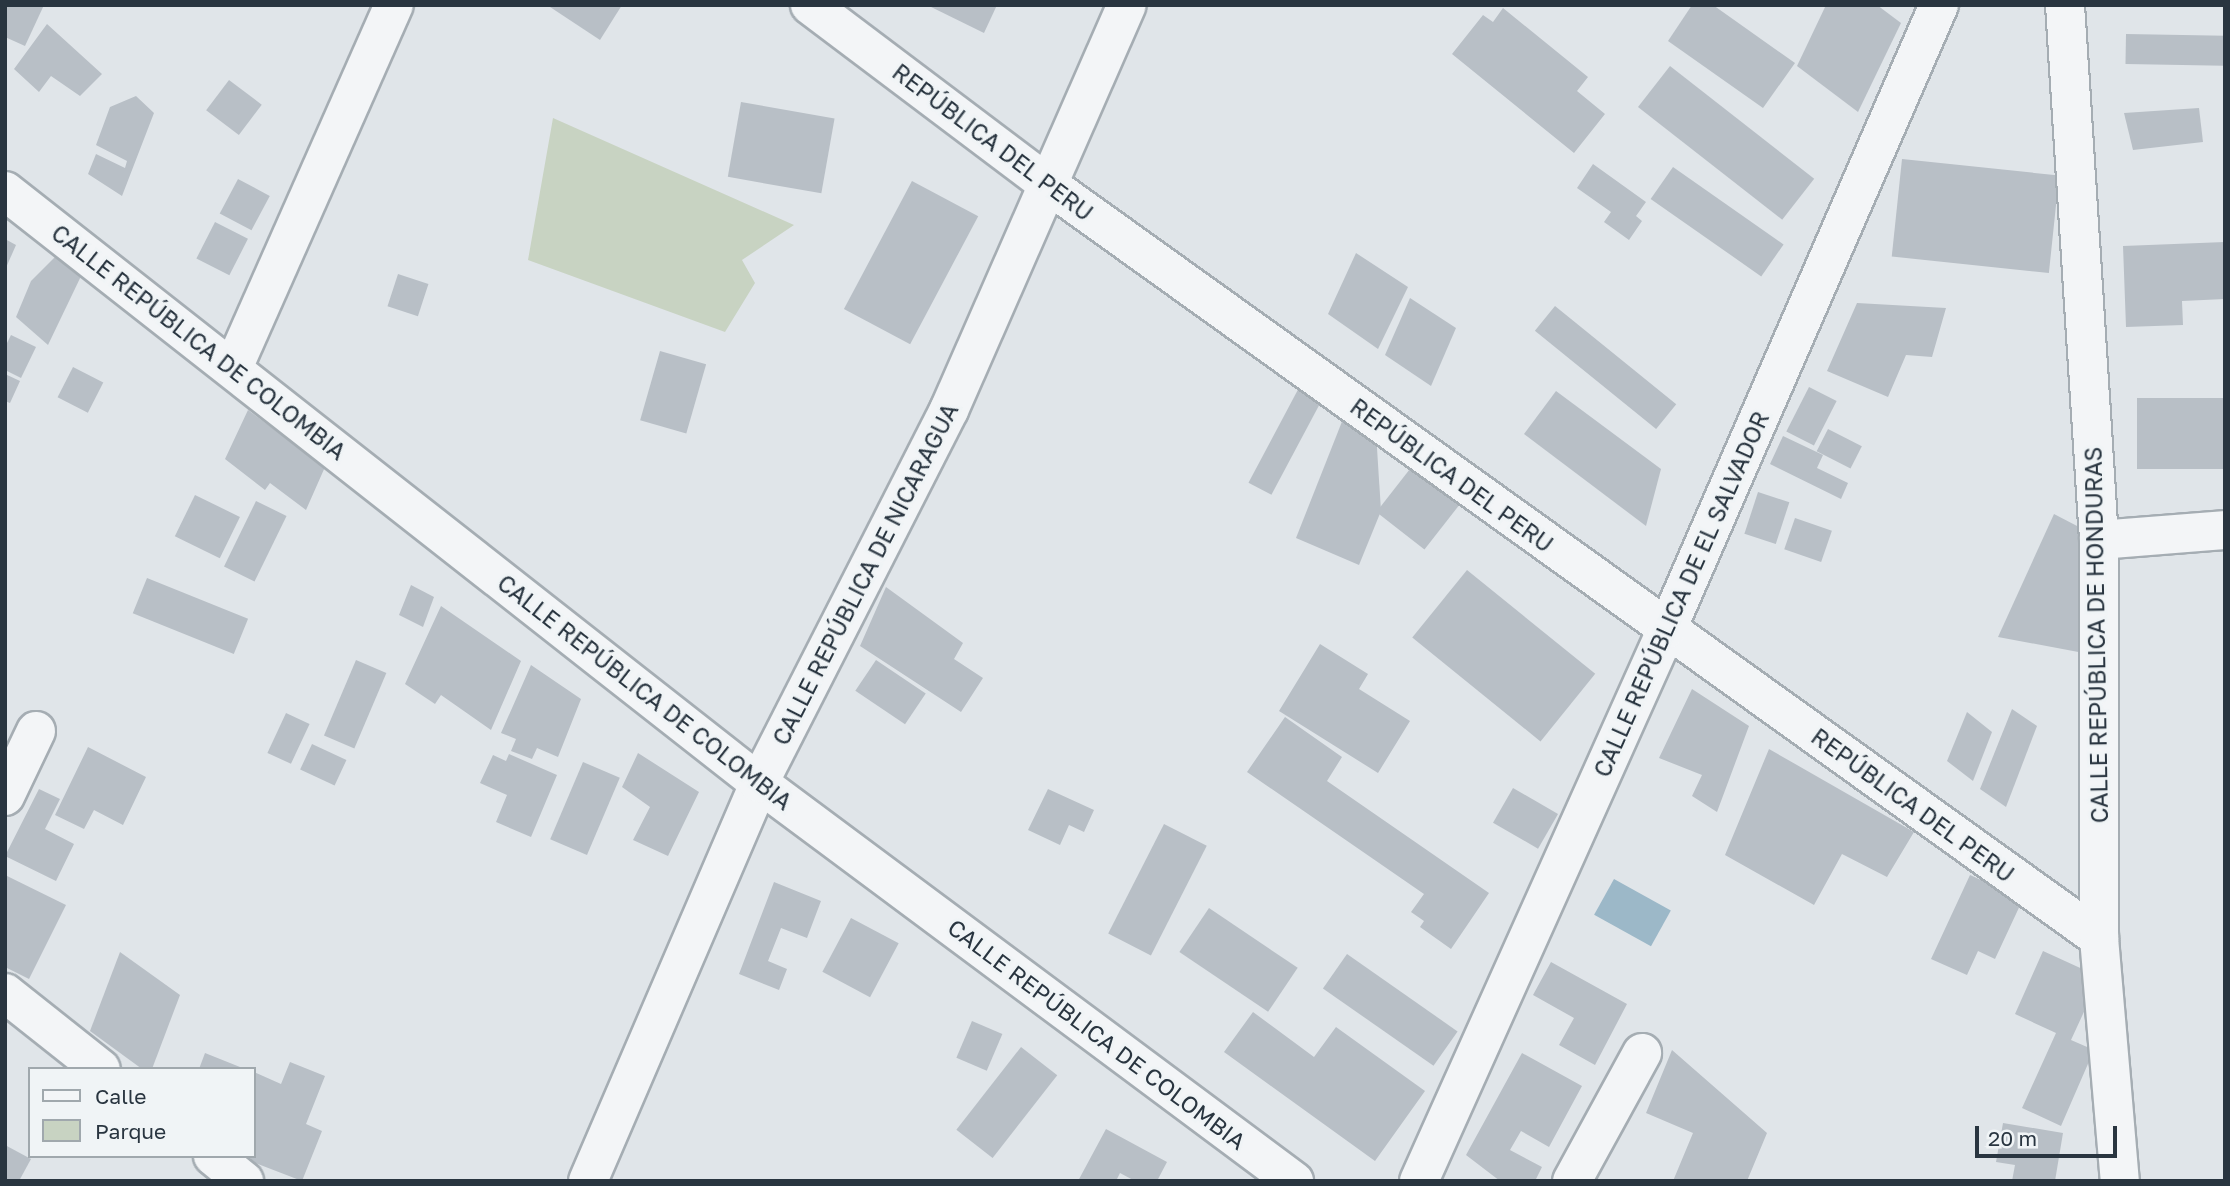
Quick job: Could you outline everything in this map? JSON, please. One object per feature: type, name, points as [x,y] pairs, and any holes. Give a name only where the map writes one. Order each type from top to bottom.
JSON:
[{"type":"street","points":[[233,368],[394,5]]},
{"type":"street","name":"REPÚBLICA DEL PERU","points":[[810,5],[1046,183],[2099,938]]},
{"type":"street","name":"CALLE REPÚBLICA DE NICARAGUA","points":[[588,1181],[759,783],[949,410],[1046,183],[1127,5]]},
{"type":"street","name":"CALLE REPÚBLICA DE HONDURAS","points":[[2065,5],[2099,540],[2099,938],[2120,1181]]},
{"type":"street","name":"CALLE REPÚBLICA DE EL SALVADOR","points":[[1419,1181],[1667,629],[1933,8]]},
{"type":"street","name":"CALLE REPÚBLICA DE COLOMBIA","points":[[5,191],[759,783],[1294,1181]]},
{"type":"street","points":[[2099,540],[2225,530]]},
{"type":"street","points":[[5,796],[36,731]]},
{"type":"street","points":[[5,993],[98,1067]]},
{"type":"street","points":[[1572,1181],[1642,1053]]},
{"type":"street","points":[[215,1158],[244,1181]]},
{"type":"green space","points":[[553,118],[794,225],[742,260],[755,283],[725,332],[528,260]]},
{"type":"water","points":[[1614,879],[1671,911],[1651,946],[1594,915]]},
{"type":"building","points":[[5,5],[44,5],[25,46],[5,37]]},
{"type":"building","points":[[547,5],[622,5],[600,40]]},
{"type":"building","points":[[927,5],[997,5],[984,33]]},
{"type":"building","points":[[1692,5],[1713,5],[1795,63],[1763,108],[1668,41]]},
{"type":"building","points":[[1826,5],[1877,5],[1901,23],[1858,112],[1797,66]]},
{"type":"building","points":[[1503,8],[1588,77],[1577,91],[1605,114],[1574,153],[1452,54],[1483,15],[1493,22]]},
{"type":"building","points":[[47,24],[102,74],[80,96],[51,76],[39,92],[14,69]]},
{"type":"building","points":[[2126,34],[2225,36],[2224,66],[2125,64]]},
{"type":"building","points":[[1670,66],[1814,179],[1782,220],[1638,107]]},
{"type":"building","points":[[229,80],[262,105],[239,135],[206,110]]},
{"type":"building","points":[[136,96],[154,113],[122,196],[88,174],[96,154],[125,168],[127,161],[96,145],[110,107]]},
{"type":"building","points":[[741,102],[835,118],[821,193],[728,177]]},
{"type":"building","points":[[2199,108],[2203,142],[2133,150],[2124,113]]},
{"type":"building","points":[[1902,159],[2059,176],[2049,273],[1892,256]]},
{"type":"building","points":[[1593,164],[1646,202],[1636,216],[1642,221],[1629,240],[1604,222],[1611,212],[1577,188]]},
{"type":"building","points":[[1673,167],[1784,244],[1761,276],[1651,199]]},
{"type":"building","points":[[238,179],[270,196],[251,230],[220,213]]},
{"type":"building","points":[[912,181],[978,216],[910,344],[844,309]]},
{"type":"building","points":[[215,222],[248,239],[229,275],[196,259]]},
{"type":"building","points":[[5,239],[16,245],[5,270]]},
{"type":"building","points":[[2225,242],[2225,299],[2182,301],[2183,325],[2126,327],[2123,246]]},
{"type":"building","points":[[1356,253],[1408,287],[1378,349],[1328,314]]},
{"type":"building","points":[[58,254],[83,272],[48,345],[16,317],[31,281]]},
{"type":"building","points":[[398,274],[428,284],[418,316],[387,306]]},
{"type":"building","points":[[1410,298],[1456,328],[1431,386],[1385,355]]},
{"type":"building","points":[[1857,303],[1946,308],[1932,357],[1906,355],[1888,397],[1827,371]]},
{"type":"building","points":[[1555,306],[1676,404],[1656,429],[1535,331]]},
{"type":"building","points":[[11,335],[36,347],[21,378],[5,370],[5,347]]},
{"type":"building","points":[[660,351],[706,364],[686,433],[640,420]]},
{"type":"building","points":[[73,367],[103,382],[88,413],[58,397]]},
{"type":"building","points":[[5,374],[20,381],[10,403],[5,401]]},
{"type":"building","points":[[1302,382],[1325,394],[1271,495],[1248,483]]},
{"type":"building","points":[[1809,387],[1837,401],[1814,446],[1786,432]]},
{"type":"building","points":[[1556,391],[1661,469],[1646,526],[1524,434]]},
{"type":"building","points":[[2137,398],[2225,398],[2225,469],[2137,469]]},
{"type":"building","points":[[248,410],[325,467],[306,510],[270,483],[265,490],[225,459]]},
{"type":"building","points":[[1343,419],[1376,432],[1381,511],[1359,565],[1296,538]]},
{"type":"building","points":[[1828,429],[1862,446],[1851,469],[1817,451]]},
{"type":"building","points":[[1783,436],[1823,455],[1817,468],[1848,483],[1841,499],[1770,464]]},
{"type":"building","points":[[1417,460],[1465,498],[1424,550],[1376,512]]},
{"type":"building","points":[[1758,492],[1789,502],[1776,544],[1744,534]]},
{"type":"building","points":[[195,495],[240,517],[220,558],[175,536]]},
{"type":"building","points":[[256,501],[287,516],[255,582],[224,567]]},
{"type":"building","points":[[2054,514],[2079,527],[2089,654],[1998,637]]},
{"type":"building","points":[[1795,518],[1832,531],[1821,562],[1784,549]]},
{"type":"building","points":[[1467,570],[1595,674],[1540,741],[1412,638]]},
{"type":"building","points":[[147,578],[248,619],[234,654],[133,613]]},
{"type":"building","points":[[411,585],[434,597],[423,627],[399,615]]},
{"type":"building","points":[[886,587],[963,643],[954,659],[983,678],[961,712],[860,646]]},
{"type":"building","points":[[441,606],[521,661],[491,730],[441,695],[435,704],[405,684]]},
{"type":"building","points":[[1320,644],[1368,674],[1359,689],[1410,721],[1378,773],[1279,711]]},
{"type":"building","points":[[356,660],[386,673],[354,748],[324,735]]},
{"type":"building","points":[[876,660],[926,694],[905,724],[855,691]]},
{"type":"building","points":[[531,665],[581,699],[558,757],[537,748],[532,759],[511,751],[516,739],[501,733]]},
{"type":"building","points":[[1692,689],[1749,726],[1717,812],[1692,796],[1702,775],[1659,758]]},
{"type":"building","points":[[2012,709],[2037,726],[2006,807],[1980,789]]},
{"type":"building","points":[[1967,712],[1992,732],[1973,781],[1947,761]]},
{"type":"building","points":[[286,713],[310,724],[291,764],[267,753]]},
{"type":"building","points":[[1285,717],[1342,757],[1327,781],[1489,893],[1451,949],[1420,927],[1424,921],[1411,912],[1424,894],[1247,772]]},
{"type":"building","points":[[312,744],[346,760],[335,785],[300,769]]},
{"type":"building","points":[[88,747],[146,777],[123,825],[94,810],[84,829],[55,815]]},
{"type":"building","points":[[1769,749],[1914,832],[1887,877],[1842,854],[1814,905],[1725,855]]},
{"type":"building","points":[[638,753],[699,792],[668,856],[633,840],[650,807],[622,787]]},
{"type":"building","points":[[509,754],[557,775],[531,837],[496,822],[507,795],[480,783],[493,755],[506,761]]},
{"type":"building","points":[[583,762],[620,778],[587,855],[550,839]]},
{"type":"building","points":[[1513,788],[1558,814],[1538,849],[1493,823]]},
{"type":"building","points":[[39,789],[60,799],[45,829],[74,844],[56,881],[5,856]]},
{"type":"building","points":[[1048,789],[1094,810],[1084,832],[1069,825],[1060,845],[1028,830]]},
{"type":"building","points":[[1164,824],[1207,846],[1151,955],[1108,934]]},
{"type":"building","points":[[5,875],[66,905],[29,979],[5,967]]},
{"type":"building","points":[[1970,875],[2023,899],[1995,959],[1978,951],[1967,975],[1931,959]]},
{"type":"building","points":[[774,882],[821,901],[807,938],[781,928],[768,961],[787,969],[779,990],[739,974]]},
{"type":"building","points":[[1209,908],[1298,968],[1268,1012],[1179,952]]},
{"type":"building","points":[[851,918],[899,943],[870,997],[822,972]]},
{"type":"building","points":[[2043,951],[2100,977],[2071,1040],[2094,1050],[2061,1126],[2022,1108],[2056,1033],[2015,1014]]},
{"type":"building","points":[[120,952],[180,995],[153,1067],[139,1067],[90,1031]]},
{"type":"building","points":[[1347,954],[1458,1031],[1433,1066],[1323,988]]},
{"type":"building","points":[[1551,962],[1627,1004],[1595,1065],[1559,1045],[1574,1018],[1533,995]]},
{"type":"building","points":[[1253,1012],[1314,1057],[1336,1027],[1425,1091],[1375,1161],[1224,1052]]},
{"type":"building","points":[[972,1021],[1002,1034],[987,1071],[956,1058]]},
{"type":"building","points":[[1021,1047],[1057,1075],[993,1158],[956,1130]]},
{"type":"building","points":[[1672,1050],[1767,1133],[1747,1181],[1673,1181],[1693,1133],[1646,1113]]},
{"type":"building","points":[[205,1053],[240,1067],[200,1067]]},
{"type":"building","points":[[1522,1053],[1582,1086],[1549,1147],[1521,1131],[1510,1150],[1542,1167],[1535,1181],[1500,1181],[1466,1155]]},
{"type":"building","points":[[290,1062],[325,1076],[306,1124],[322,1131],[302,1181],[250,1161],[251,1158],[256,1158],[256,1073],[281,1084]]},
{"type":"building","points":[[2003,1123],[2063,1133],[2055,1181],[2012,1181],[2015,1165],[1996,1162]]},
{"type":"building","points":[[1106,1129],[1167,1162],[1157,1181],[1135,1181],[1120,1173],[1116,1181],[1078,1181]]},
{"type":"building","points":[[5,1145],[31,1159],[19,1181],[5,1181]]}]
